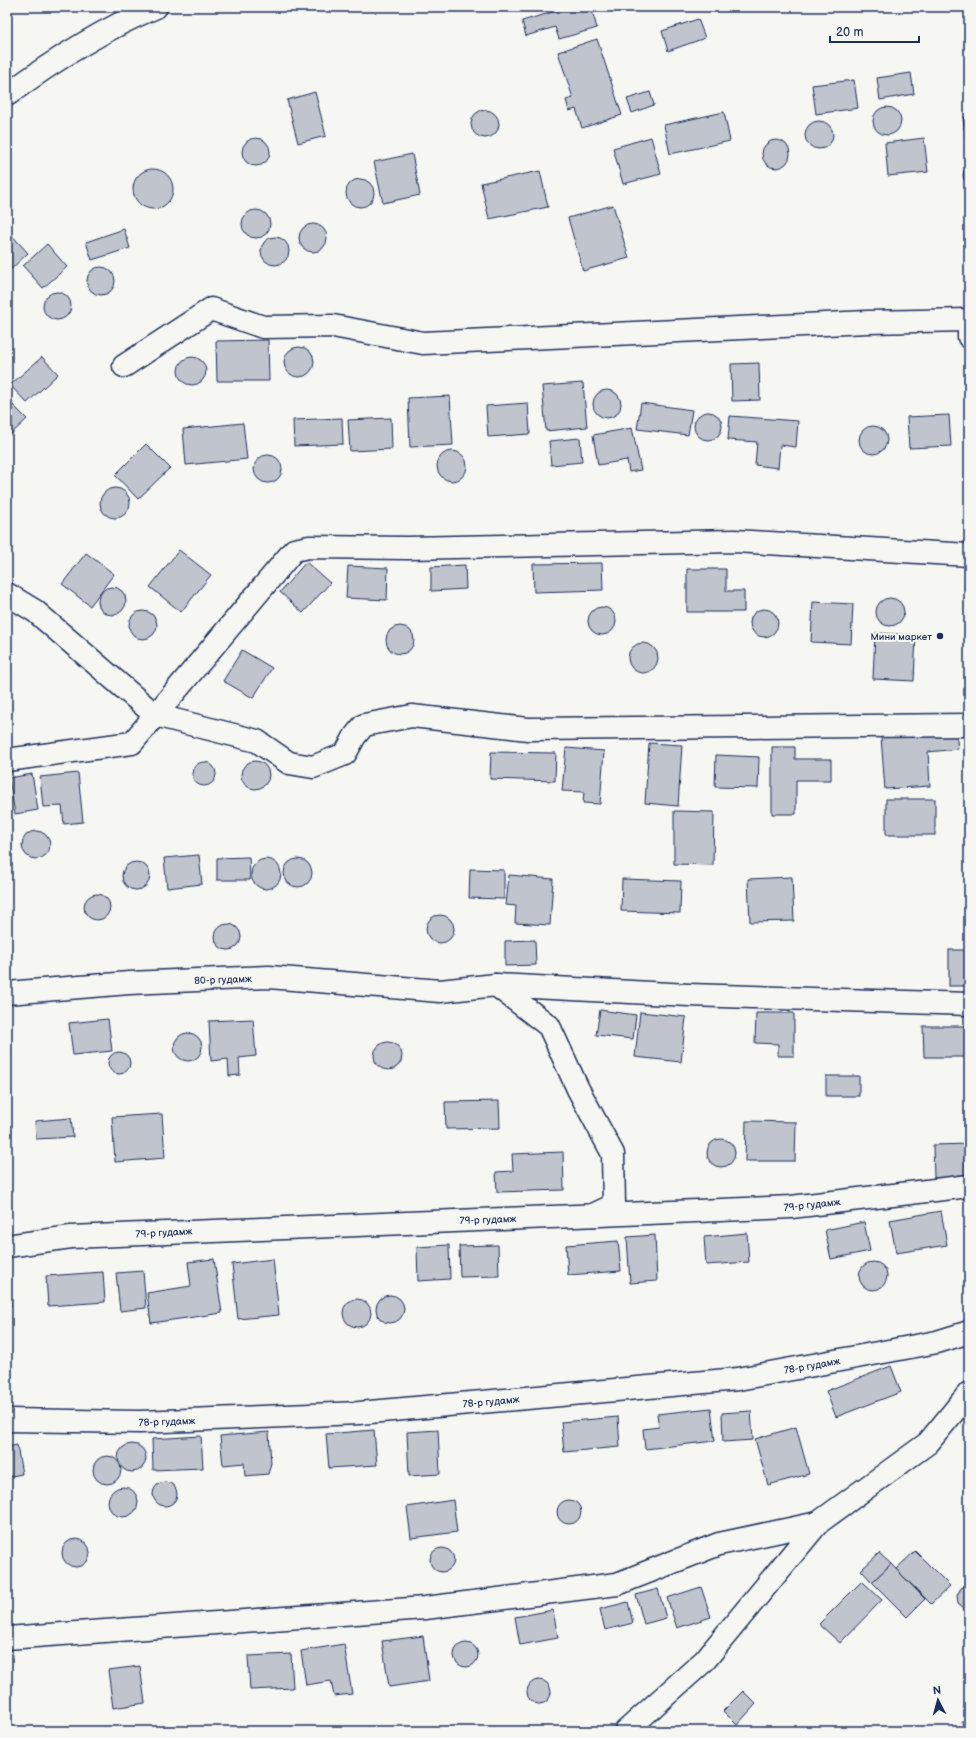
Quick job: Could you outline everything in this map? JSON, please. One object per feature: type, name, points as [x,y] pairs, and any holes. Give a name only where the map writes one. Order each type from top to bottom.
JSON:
[{"type":"street","points":[[7,95],[50,64],[134,16],[156,7]]},
{"type":"street","points":[[124,366],[211,309],[263,327],[333,326],[423,343],[867,322],[969,320],[969,336]]},
{"type":"street","points":[[7,760],[132,743],[294,550],[309,547],[416,548],[734,542],[969,555]]},
{"type":"street","points":[[7,594],[35,611],[155,715],[256,740],[289,763],[313,767],[345,754],[364,725],[412,716],[528,729],[969,724]]},
{"type":"street","name":"80-р гудамж","points":[[7,993],[129,983],[269,977],[440,991],[496,985],[689,994],[969,1004]]},
{"type":"street","points":[[496,985],[549,1026],[578,1089],[613,1154],[614,1205],[592,1215]]},
{"type":"street","name":"79-р гудамж","points":[[7,1246],[70,1237],[791,1207],[969,1186]]},
{"type":"street","name":"78-р гудамж","points":[[7,1420],[140,1422],[359,1413],[738,1379],[938,1342],[969,1332]]},
{"type":"street","points":[[626,1731],[705,1660],[818,1523],[928,1443],[969,1393]]},
{"type":"street","points":[[7,1638],[424,1608],[617,1584],[719,1544],[818,1523]]},
{"type":"building","points":[[570,7],[591,7],[597,28],[559,39],[555,27],[526,36],[522,21]]},
{"type":"building","points":[[698,19],[705,38],[668,51],[662,31]]},
{"type":"building","points":[[969,30],[969,54],[965,31]]},
{"type":"building","points":[[597,39],[622,115],[582,128],[576,109],[569,111],[566,100],[573,98],[558,52]]},
{"type":"building","points":[[911,73],[914,94],[880,100],[877,78]]},
{"type":"building","points":[[854,80],[858,108],[816,114],[812,85]]},
{"type":"building","points":[[315,92],[326,136],[298,143],[287,100]]},
{"type":"building","points":[[650,92],[654,105],[632,113],[627,99]]},
{"type":"building","points":[[887,107],[897,111],[901,121],[897,131],[887,135],[877,131],[873,121],[877,111]]},
{"type":"building","points":[[485,110],[495,114],[499,124],[495,134],[485,138],[475,134],[471,124],[475,114]]},
{"type":"building","points":[[724,112],[730,141],[670,154],[664,125]]},
{"type":"building","points":[[969,117],[969,154],[967,154],[963,118]]},
{"type":"building","points":[[819,121],[829,125],[833,135],[829,145],[819,149],[809,145],[805,135],[809,125]]},
{"type":"building","points":[[651,137],[661,174],[623,184],[613,148]]},
{"type":"building","points":[[256,138],[266,142],[270,152],[266,162],[256,166],[246,162],[242,152],[246,142]]},
{"type":"building","points":[[924,138],[928,172],[888,176],[885,143]]},
{"type":"building","points":[[776,140],[786,144],[790,154],[786,164],[776,168],[766,164],[762,154],[766,144]]},
{"type":"building","points":[[412,154],[420,195],[383,203],[374,162]]},
{"type":"building","points":[[969,164],[969,187],[964,180],[963,175]]},
{"type":"building","points":[[149,169],[157,169],[164,172],[170,178],[173,189],[170,200],[164,206],[157,209],[149,209],[142,206],[136,200],[133,193],[133,185],[136,178],[142,172]]},
{"type":"building","points":[[540,171],[548,207],[489,219],[481,183]]},
{"type":"building","points":[[360,179],[370,183],[374,193],[370,203],[360,207],[350,203],[346,193],[350,183]]},
{"type":"building","points":[[613,205],[629,258],[583,271],[568,218]]},
{"type":"building","points":[[256,210],[266,214],[270,224],[266,234],[256,238],[246,234],[242,224],[246,214]]},
{"type":"building","points":[[313,224],[323,228],[327,238],[323,248],[313,252],[303,248],[299,238],[303,228]]},
{"type":"building","points":[[124,229],[130,248],[92,260],[86,242]]},
{"type":"building","points":[[7,230],[28,253],[7,273]]},
{"type":"building","points":[[275,237],[285,241],[289,251],[285,261],[275,265],[265,261],[261,251],[265,241]]},
{"type":"building","points":[[47,244],[67,267],[43,288],[23,266]]},
{"type":"building","points":[[101,267],[111,271],[115,281],[111,291],[101,295],[91,291],[87,281],[91,271]]},
{"type":"building","points":[[57,292],[67,296],[71,306],[67,316],[57,320],[47,316],[43,306],[47,296]]},
{"type":"building","points":[[268,340],[269,381],[217,381],[216,341]]},
{"type":"building","points":[[299,347],[309,352],[314,362],[309,372],[299,377],[289,372],[284,362],[289,352]]},
{"type":"building","points":[[42,357],[58,374],[27,403],[10,385]]},
{"type":"building","points":[[192,357],[198,358],[202,361],[205,365],[205,377],[202,381],[198,384],[192,385],[186,384],[182,381],[179,377],[178,371],[179,365],[182,361],[186,358]]},
{"type":"building","points":[[759,363],[760,400],[732,401],[731,364]]},
{"type":"building","points":[[583,383],[587,427],[546,431],[542,386]]},
{"type":"building","points":[[607,390],[617,394],[621,404],[617,414],[607,418],[597,414],[593,404],[597,394]]},
{"type":"building","points":[[450,396],[453,445],[410,447],[408,398]]},
{"type":"building","points":[[7,399],[27,419],[7,438]]},
{"type":"building","points":[[528,403],[530,434],[488,437],[486,406]]},
{"type":"building","points":[[641,403],[692,410],[688,435],[637,429]]},
{"type":"building","points":[[708,412],[718,416],[722,426],[718,436],[708,440],[698,436],[694,426],[698,416]]},
{"type":"building","points":[[949,415],[951,446],[909,448],[907,417]]},
{"type":"building","points":[[730,416],[798,421],[796,447],[780,445],[778,468],[755,465],[757,442],[728,440]]},
{"type":"building","points":[[342,418],[343,444],[294,446],[293,420]]},
{"type":"building","points":[[391,418],[392,449],[350,451],[348,420]]},
{"type":"building","points":[[243,423],[247,459],[186,465],[183,429]]},
{"type":"building","points":[[873,426],[883,430],[887,440],[883,450],[873,454],[863,450],[859,440],[863,430]]},
{"type":"building","points":[[632,428],[641,470],[629,472],[627,460],[598,465],[593,435]]},
{"type":"building","points":[[580,438],[582,462],[551,465],[549,441]]},
{"type":"building","points":[[146,444],[170,468],[138,499],[115,475]]},
{"type":"building","points":[[452,451],[462,456],[467,466],[462,476],[452,481],[442,476],[437,466],[442,456]]},
{"type":"building","points":[[268,455],[274,456],[278,459],[281,463],[281,475],[278,479],[274,482],[268,483],[262,482],[258,479],[255,475],[254,469],[255,463],[258,459],[262,456]]},
{"type":"building","points":[[115,488],[125,493],[130,503],[125,513],[115,518],[105,513],[100,503],[105,493]]},
{"type":"building","points":[[179,550],[211,575],[181,612],[150,587]]},
{"type":"building","points":[[86,553],[114,574],[90,606],[62,584]]},
{"type":"building","points":[[306,562],[330,583],[303,613],[280,592]]},
{"type":"building","points":[[602,563],[603,590],[534,592],[533,564]]},
{"type":"building","points":[[465,565],[466,589],[431,591],[431,567]]},
{"type":"building","points":[[348,566],[388,568],[387,600],[346,598]]},
{"type":"building","points":[[687,569],[726,569],[726,591],[744,591],[744,612],[687,612]]},
{"type":"building","points":[[112,587],[122,591],[126,601],[122,611],[112,615],[102,611],[98,601],[102,591]]},
{"type":"building","points":[[890,598],[900,602],[904,612],[900,622],[890,626],[880,622],[876,612],[880,602]]},
{"type":"building","points":[[813,602],[853,604],[851,644],[811,642]]},
{"type":"building","points":[[602,607],[608,608],[612,611],[615,615],[615,627],[612,631],[608,634],[602,635],[596,634],[592,631],[589,627],[588,621],[589,615],[592,611],[596,608]]},
{"type":"building","points":[[764,609],[774,613],[778,623],[774,633],[764,637],[754,633],[750,623],[754,613]]},
{"type":"building","points":[[143,611],[153,615],[157,625],[153,635],[143,639],[133,635],[129,625],[133,615]]},
{"type":"building","points":[[400,626],[406,627],[410,630],[413,634],[413,646],[410,650],[406,653],[400,654],[394,653],[390,650],[387,646],[386,640],[387,634],[390,630],[394,627]]},
{"type":"building","points":[[875,633],[916,635],[914,681],[873,679]]},
{"type":"building","points":[[643,643],[653,648],[658,658],[653,668],[643,673],[633,668],[628,658],[633,648]]},
{"type":"building","points":[[242,650],[272,668],[253,698],[223,681]]},
{"type":"building","points":[[956,732],[958,749],[928,752],[930,786],[885,789],[881,737]]},
{"type":"building","points":[[649,743],[682,745],[678,806],[645,803]]},
{"type":"building","points":[[772,747],[795,747],[795,759],[831,759],[831,780],[796,780],[796,814],[772,814]]},
{"type":"building","points":[[566,748],[604,751],[600,804],[583,803],[584,792],[562,791]]},
{"type":"building","points":[[491,752],[556,753],[555,781],[490,779]]},
{"type":"building","points":[[716,755],[759,757],[758,788],[715,787]]},
{"type":"building","points":[[255,761],[265,765],[269,775],[265,785],[255,789],[245,785],[241,775],[245,765]]},
{"type":"building","points":[[204,762],[213,765],[216,774],[213,783],[204,786],[195,783],[192,774],[195,765]]},
{"type":"building","points":[[78,773],[83,822],[64,824],[62,806],[43,807],[40,777]]},
{"type":"building","points":[[32,774],[38,810],[15,814],[9,778]]},
{"type":"building","points":[[886,799],[935,799],[935,835],[886,835]]},
{"type":"building","points":[[674,811],[714,812],[713,865],[674,864]]},
{"type":"building","points":[[36,831],[46,835],[50,845],[46,855],[36,859],[26,855],[22,845],[26,835]]},
{"type":"building","points":[[199,855],[202,884],[167,888],[164,858]]},
{"type":"building","points":[[249,857],[250,880],[217,880],[217,858]]},
{"type":"building","points":[[266,859],[277,863],[281,874],[277,885],[266,889],[255,885],[251,874],[255,863]]},
{"type":"building","points":[[298,859],[304,860],[308,863],[311,867],[311,879],[308,883],[304,886],[298,887],[292,886],[288,883],[285,879],[284,873],[285,867],[288,863],[292,860]]},
{"type":"building","points":[[136,862],[146,866],[150,876],[146,886],[136,890],[126,886],[122,876],[126,866]]},
{"type":"building","points":[[470,869],[504,870],[504,899],[469,898]]},
{"type":"building","points":[[509,875],[553,879],[550,925],[515,923],[516,906],[506,905]]},
{"type":"building","points":[[792,877],[794,921],[750,922],[748,879]]},
{"type":"building","points":[[622,879],[681,881],[680,913],[621,911]]},
{"type":"building","points":[[97,894],[106,898],[110,907],[106,916],[97,920],[88,916],[84,907],[88,898]]},
{"type":"building","points":[[440,915],[450,919],[454,929],[450,939],[440,943],[430,939],[426,929],[430,919]]},
{"type":"building","points":[[228,924],[237,928],[241,937],[237,946],[228,950],[219,946],[215,937],[219,928]]},
{"type":"building","points":[[535,940],[536,965],[505,966],[505,941]]},
{"type":"building","points":[[949,950],[969,950],[969,986],[949,986]]},
{"type":"building","points":[[600,1010],[636,1015],[633,1039],[596,1035]]},
{"type":"building","points":[[640,1012],[686,1017],[681,1062],[635,1057]]},
{"type":"building","points":[[756,1013],[794,1013],[794,1056],[778,1056],[778,1044],[755,1043]]},
{"type":"building","points":[[108,1019],[112,1051],[73,1055],[69,1023]]},
{"type":"building","points":[[253,1019],[256,1056],[239,1058],[240,1075],[229,1076],[228,1059],[211,1061],[209,1021]]},
{"type":"building","points":[[923,1026],[966,1026],[966,1057],[924,1057]]},
{"type":"building","points":[[188,1033],[198,1037],[202,1047],[198,1057],[188,1061],[178,1057],[174,1047],[178,1037]]},
{"type":"building","points":[[388,1042],[398,1046],[402,1056],[398,1066],[388,1070],[378,1066],[374,1056],[378,1046]]},
{"type":"building","points":[[119,1052],[127,1055],[130,1063],[127,1071],[119,1074],[111,1071],[108,1063],[111,1055]]},
{"type":"building","points":[[826,1076],[859,1076],[859,1096],[826,1096]]},
{"type":"building","points":[[499,1101],[500,1128],[446,1129],[445,1102]]},
{"type":"building","points":[[162,1114],[165,1158],[115,1162],[112,1117]]},
{"type":"building","points":[[71,1118],[73,1137],[36,1139],[35,1121]]},
{"type":"building","points":[[746,1121],[796,1122],[795,1161],[745,1161]]},
{"type":"building","points":[[721,1139],[731,1143],[735,1153],[731,1163],[721,1167],[711,1163],[707,1153],[711,1143]]},
{"type":"building","points":[[969,1144],[969,1176],[934,1178],[933,1145]]},
{"type":"building","points":[[563,1152],[564,1190],[497,1192],[496,1172],[513,1171],[512,1154]]},
{"type":"building","points":[[941,1211],[947,1245],[896,1253],[890,1220]]},
{"type":"building","points":[[864,1222],[870,1251],[831,1259],[825,1230]]},
{"type":"building","points":[[747,1233],[749,1262],[706,1265],[704,1237]]},
{"type":"building","points":[[655,1235],[657,1281],[630,1283],[627,1237]]},
{"type":"building","points":[[618,1241],[621,1271],[568,1275],[566,1245]]},
{"type":"building","points":[[449,1245],[450,1279],[418,1281],[417,1247]]},
{"type":"building","points":[[498,1245],[499,1276],[460,1277],[459,1246]]},
{"type":"building","points":[[214,1259],[222,1313],[151,1323],[147,1293],[191,1286],[188,1262]]},
{"type":"building","points":[[273,1259],[279,1315],[238,1319],[232,1264]]},
{"type":"building","points":[[873,1262],[883,1266],[887,1276],[883,1286],[873,1290],[863,1286],[859,1276],[863,1266]]},
{"type":"building","points":[[143,1271],[146,1308],[120,1311],[116,1273]]},
{"type":"building","points":[[103,1272],[105,1302],[48,1306],[46,1276]]},
{"type":"building","points":[[7,1277],[11,1306],[7,1307]]},
{"type":"building","points":[[390,1295],[400,1299],[404,1309],[400,1319],[390,1323],[380,1319],[376,1309],[380,1299]]},
{"type":"building","points":[[357,1299],[367,1303],[371,1313],[367,1323],[357,1327],[347,1323],[343,1313],[347,1303]]},
{"type":"building","points":[[891,1366],[901,1392],[836,1417],[826,1391]]},
{"type":"building","points":[[711,1408],[715,1441],[645,1449],[643,1429],[659,1427],[657,1414]]},
{"type":"building","points":[[751,1411],[753,1440],[723,1442],[722,1413]]},
{"type":"building","points":[[618,1417],[620,1447],[564,1452],[561,1422]]},
{"type":"building","points":[[796,1427],[809,1474],[768,1485],[755,1439]]},
{"type":"building","points":[[374,1430],[377,1465],[329,1468],[326,1434]]},
{"type":"building","points":[[438,1430],[440,1474],[409,1476],[407,1432]]},
{"type":"building","points":[[269,1432],[271,1463],[268,1474],[245,1476],[244,1463],[223,1465],[220,1436]]},
{"type":"building","points":[[201,1436],[203,1468],[153,1470],[152,1439]]},
{"type":"building","points":[[132,1444],[142,1448],[146,1458],[142,1468],[132,1472],[122,1468],[118,1458],[122,1448]]},
{"type":"building","points":[[17,1445],[22,1474],[7,1477],[7,1447]]},
{"type":"building","points":[[107,1456],[117,1460],[121,1470],[117,1480],[107,1484],[97,1480],[93,1470],[97,1460]]},
{"type":"building","points":[[165,1482],[174,1485],[177,1494],[174,1503],[165,1506],[156,1503],[153,1494],[156,1485]]},
{"type":"building","points":[[123,1487],[134,1491],[138,1502],[134,1513],[123,1517],[112,1513],[108,1502],[112,1491]]},
{"type":"building","points":[[453,1500],[457,1532],[411,1538],[407,1507]]},
{"type":"building","points":[[569,1500],[578,1503],[581,1512],[578,1521],[569,1524],[560,1521],[557,1512],[560,1503]]},
{"type":"building","points":[[76,1539],[86,1543],[90,1553],[86,1563],[76,1567],[66,1563],[62,1553],[66,1543]]},
{"type":"building","points":[[442,1548],[451,1551],[454,1560],[451,1569],[442,1572],[433,1569],[430,1560],[433,1551]]},
{"type":"building","points":[[915,1551],[950,1586],[931,1604],[896,1569]]},
{"type":"building","points":[[879,1553],[891,1564],[872,1582],[861,1570]]},
{"type":"building","points":[[891,1564],[925,1599],[907,1617],[872,1582]]},
{"type":"building","points":[[862,1581],[882,1600],[840,1643],[819,1624]]},
{"type":"building","points":[[968,1585],[969,1610],[964,1609],[958,1604],[957,1595],[961,1588]]},
{"type":"building","points":[[701,1587],[711,1617],[677,1628],[667,1598]]},
{"type":"building","points":[[658,1589],[666,1618],[644,1624],[636,1595]]},
{"type":"building","points":[[628,1602],[633,1623],[605,1630],[600,1609]]},
{"type":"building","points":[[553,1610],[558,1638],[520,1645],[515,1617]]},
{"type":"building","points":[[423,1636],[429,1681],[389,1687],[382,1641]]},
{"type":"building","points":[[466,1643],[475,1646],[478,1655],[475,1664],[466,1667],[457,1664],[454,1655],[457,1646]]},
{"type":"building","points":[[344,1644],[352,1694],[334,1696],[331,1681],[306,1685],[301,1651]]},
{"type":"building","points":[[291,1654],[293,1688],[250,1690],[248,1656]]},
{"type":"building","points":[[140,1666],[145,1703],[113,1708],[108,1670]]},
{"type":"building","points":[[539,1680],[548,1683],[551,1692],[548,1701],[539,1704],[530,1701],[527,1692],[530,1683]]},
{"type":"building","points":[[743,1691],[756,1704],[737,1725],[723,1711]]},
{"type":"building","points":[[962,1721],[969,1721],[969,1731],[963,1731]]},
{"type":"place","name":"Мини маркет","points":[[940,636]]}]
